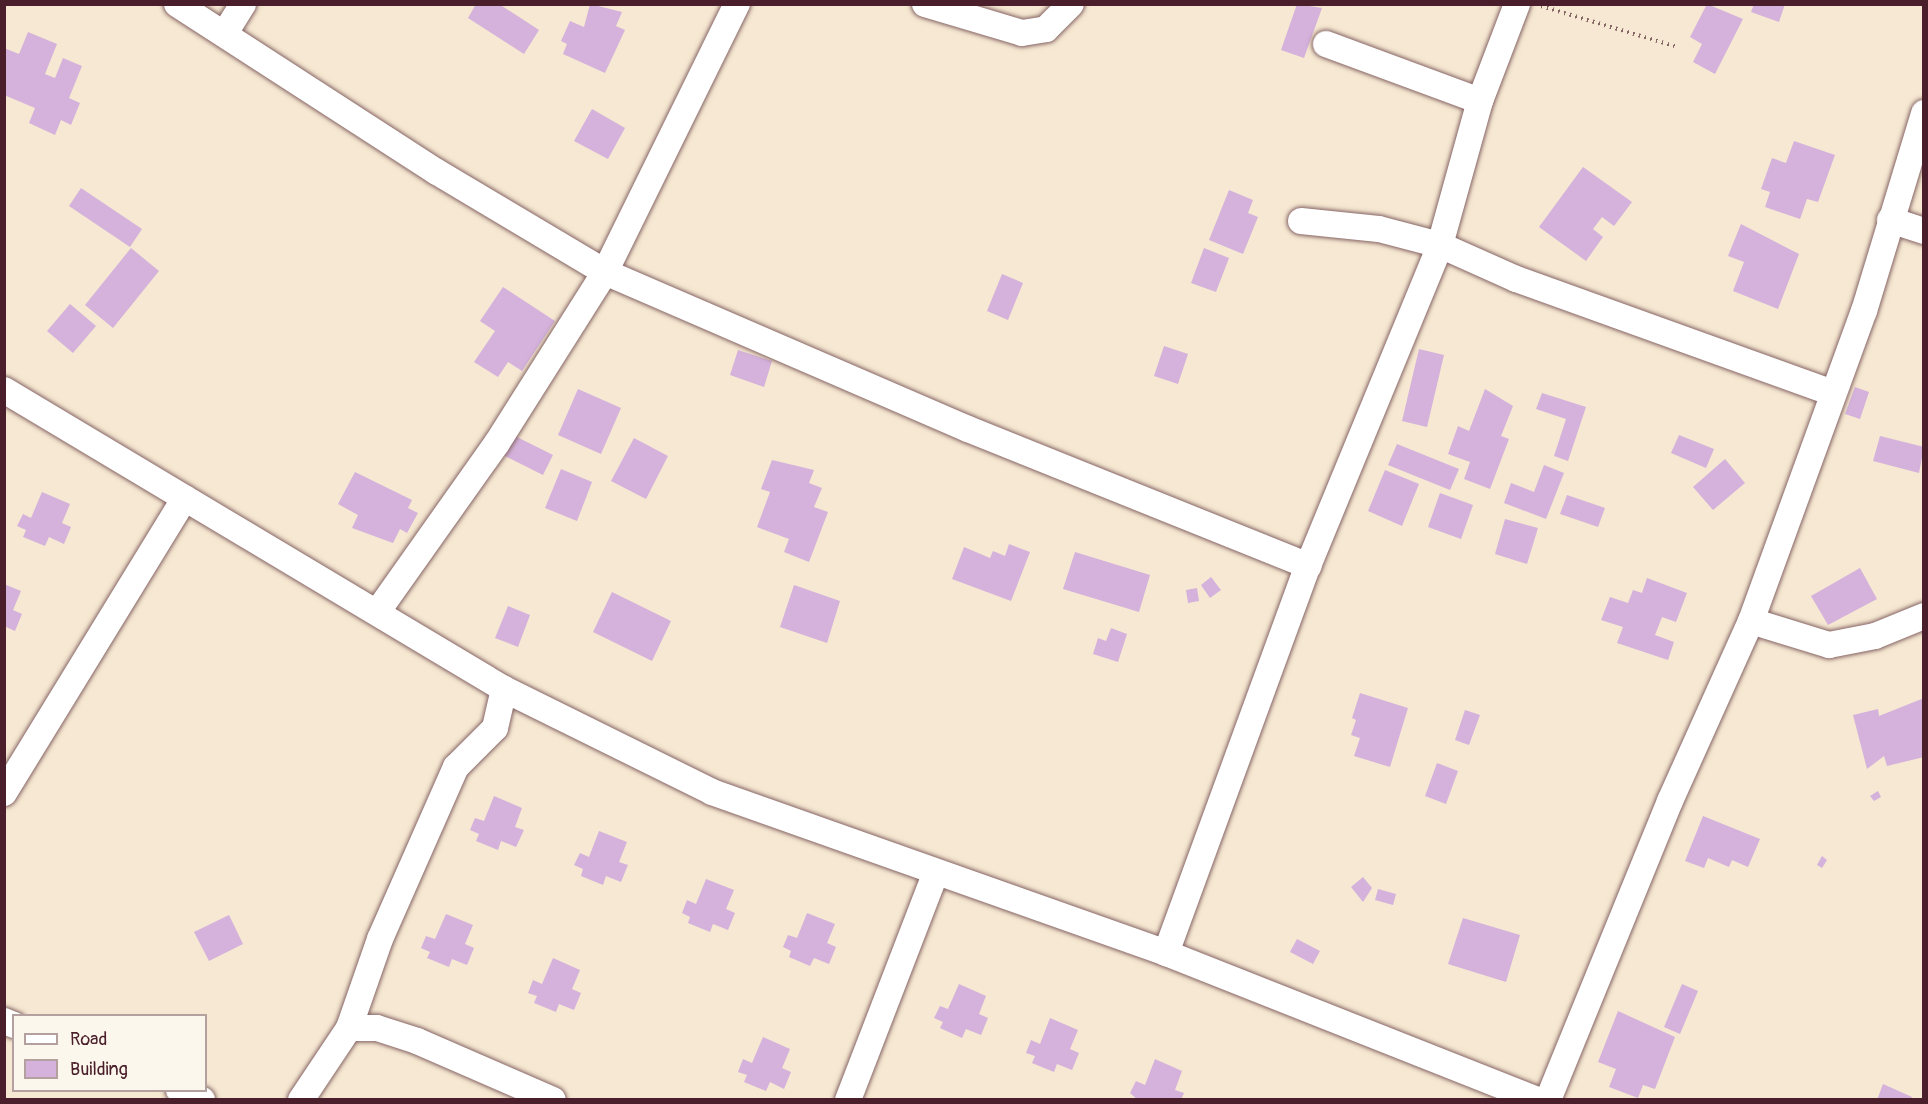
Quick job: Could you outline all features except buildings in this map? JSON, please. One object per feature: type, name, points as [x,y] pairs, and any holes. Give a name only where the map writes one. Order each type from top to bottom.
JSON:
[{"type":"street","points":[[177,4],[438,172],[605,272],[968,429],[1308,566]]},
{"type":"street","points":[[225,33],[243,4]]},
{"type":"street","points":[[378,611],[497,444],[605,272],[737,4]]},
{"type":"street","points":[[925,4],[1022,33],[1046,29],[1071,4]]},
{"type":"street","points":[[1166,953],[1308,566],[1440,245],[1480,101],[1517,4]]},
{"type":"street","points":[[1326,44],[1480,101]]},
{"type":"street","points":[[1548,1100],[1670,801],[1751,621],[1833,393],[1923,114]]},
{"type":"street","points":[[1890,220],[1923,231]]},
{"type":"street","points":[[1301,221],[1379,229],[1440,245],[1516,279],[1833,393]]},
{"type":"street","points":[[4,390],[378,611],[504,689],[712,792],[1166,953],[1537,1100]]},
{"type":"street","points":[[4,793],[185,498]]},
{"type":"street","points":[[1751,621],[1830,645],[1875,636],[1923,616]]},
{"type":"street","points":[[301,1100],[349,1028],[380,939],[456,767],[470,747],[495,728],[504,689]]},
{"type":"street","points":[[848,1100],[936,872]]},
{"type":"street","points":[[349,1028],[376,1028],[417,1041],[553,1100]]},
{"type":"street","points":[[184,1092],[202,1100]]},
{"type":"path","points":[[1537,4],[1678,47]]}]
